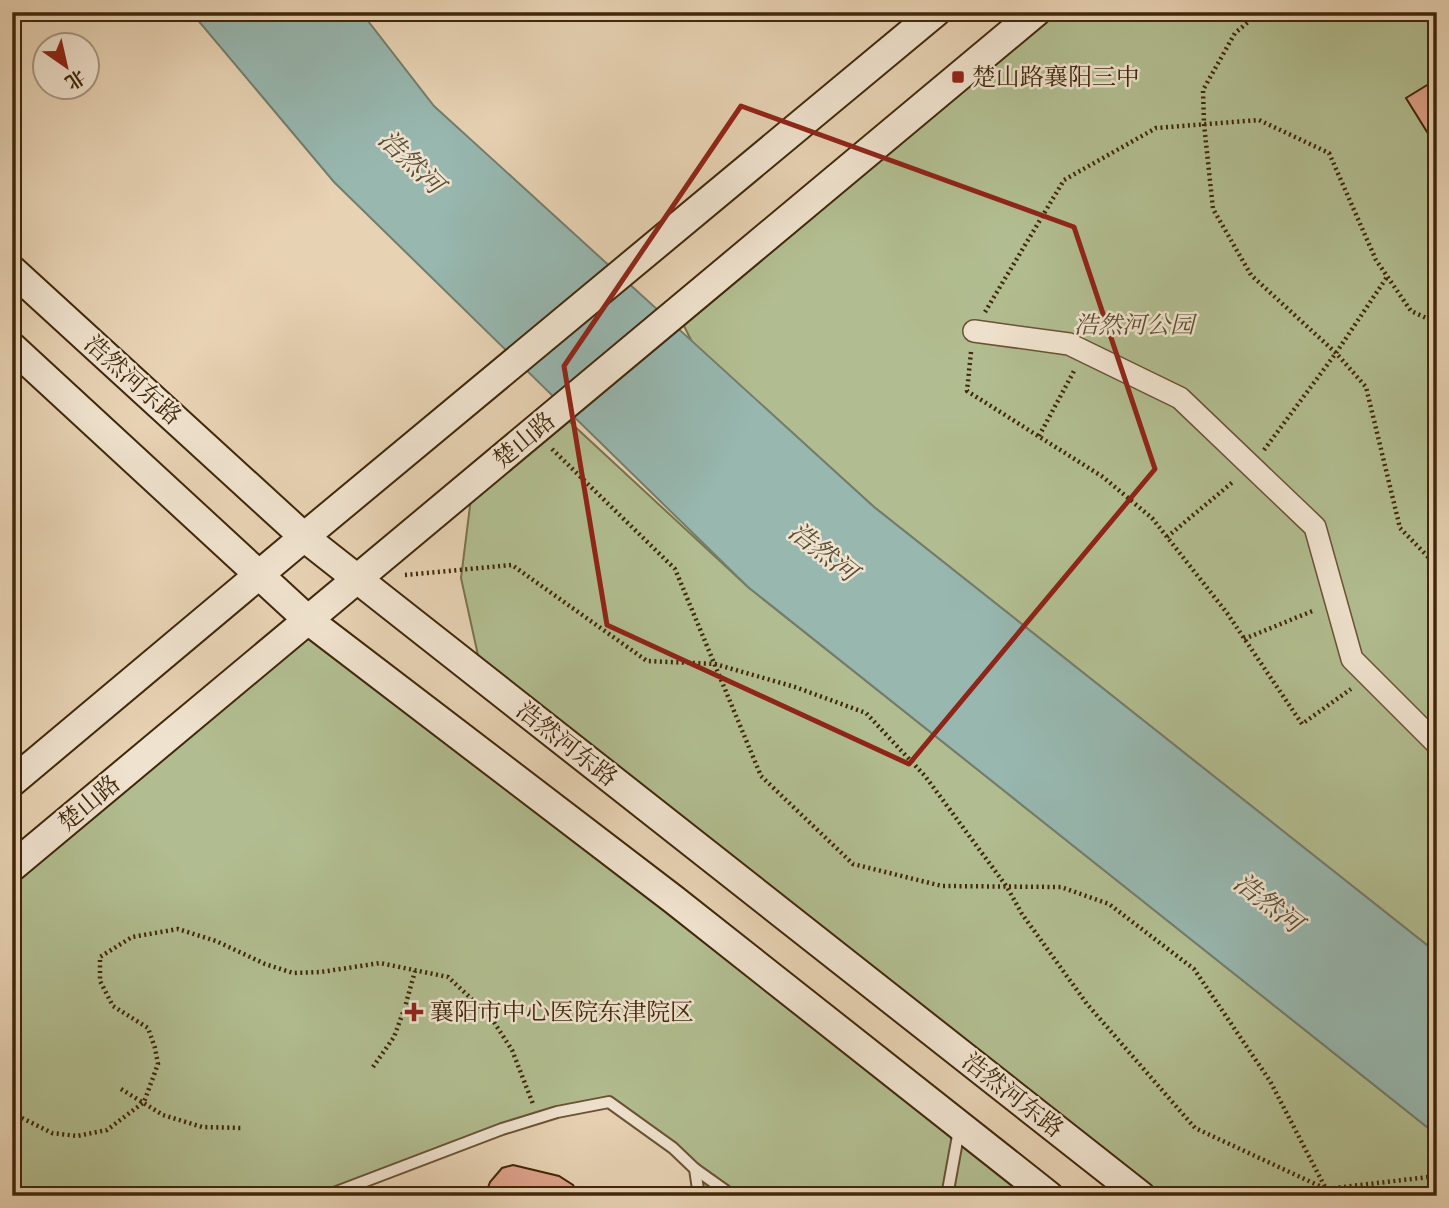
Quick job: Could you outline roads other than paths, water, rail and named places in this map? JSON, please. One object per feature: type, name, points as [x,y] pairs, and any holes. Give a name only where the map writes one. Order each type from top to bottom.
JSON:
[{"type":"main road","points":[[12,782],[936,12]]},
{"type":"main road","name":"楚山路","points":[[12,867],[1036,12]]},
{"type":"main road","name":"浩然河东路","points":[[12,270],[304,537],[1141,1196]]},
{"type":"main road","points":[[12,347],[308,620],[673,899],[1049,1196]]},
{"type":"street","points":[[974,331],[1069,344],[1180,398],[1315,527],[1352,659],[1437,744]]},
{"type":"lane","points":[[326,1196],[502,1129],[609,1102],[733,1196]]},
{"type":"lane","points":[[947,1196],[960,1125]]},
{"type":"lane","points":[[695,1169],[699,1196]]},
{"type":"water","name":"浩然河","points":[[191,12],[361,12],[434,106],[874,507],[1437,953],[1437,1135],[748,587],[334,182]]},
{"type":"place","name":"楚山路襄阳三中","points":[[958,77]]},
{"type":"place","name":"襄阳市中心医院东津院区","points":[[414,1012]]},
{"type":"park label","name":"浩然河公园","points":[[1134,325]]}]
